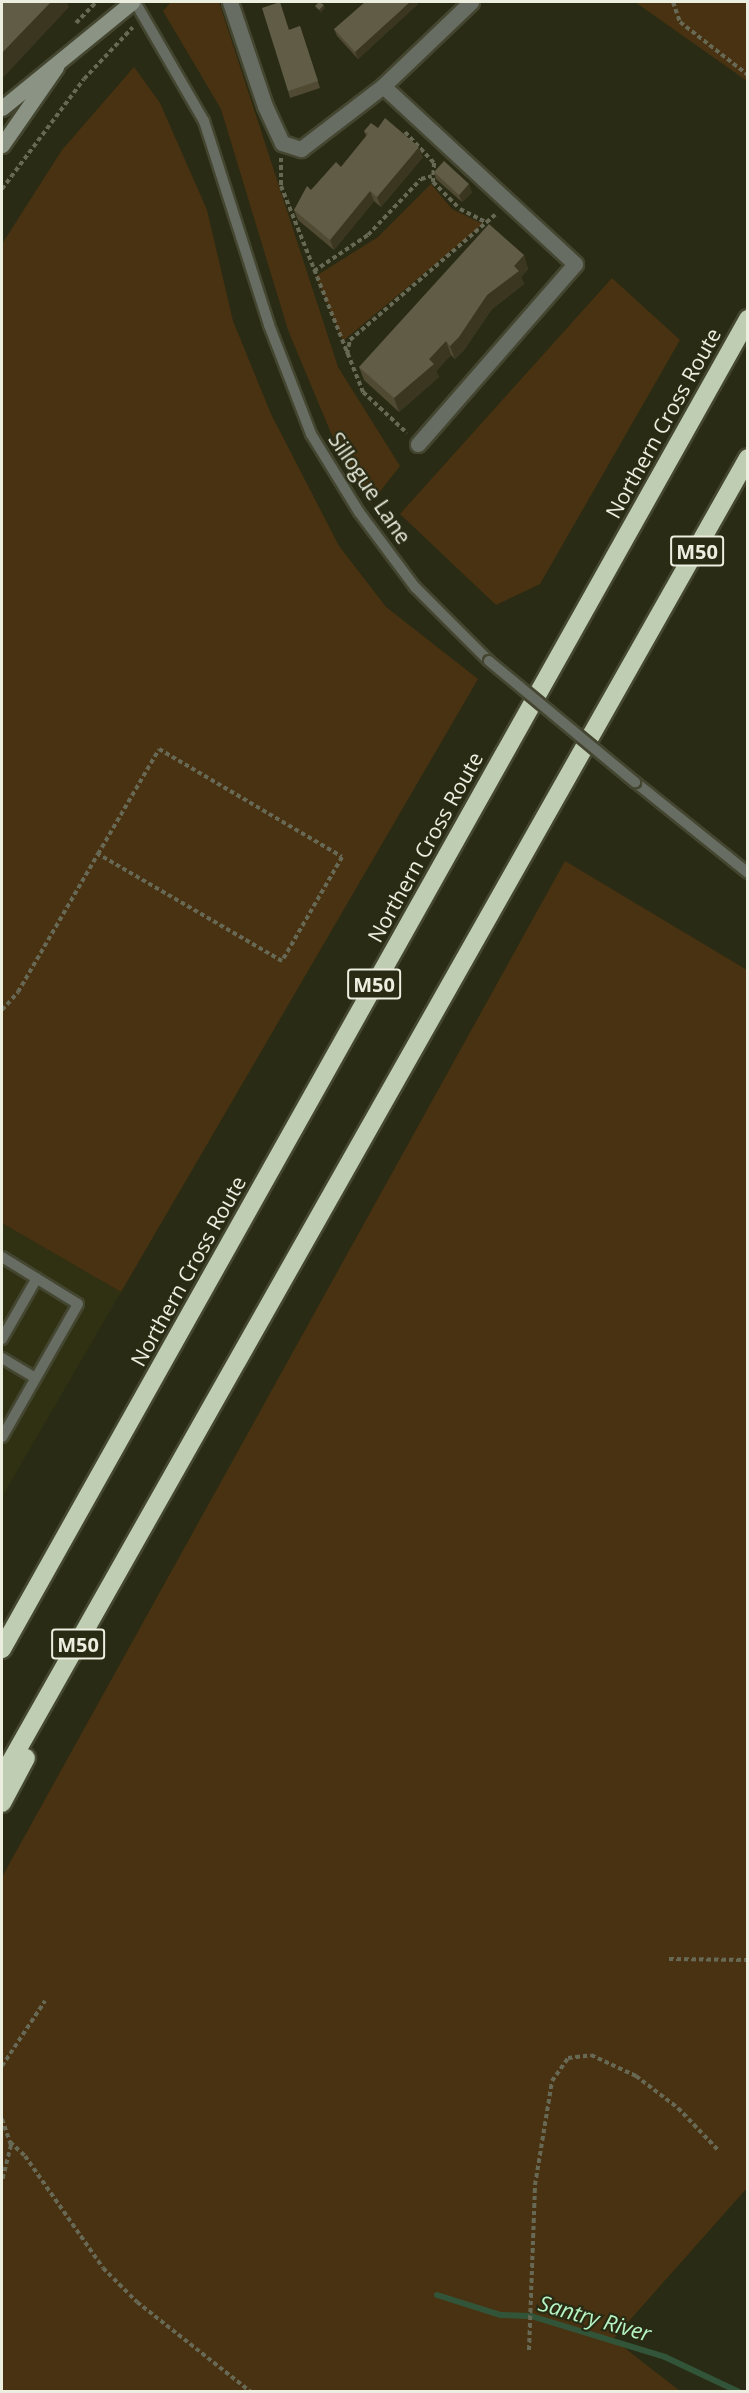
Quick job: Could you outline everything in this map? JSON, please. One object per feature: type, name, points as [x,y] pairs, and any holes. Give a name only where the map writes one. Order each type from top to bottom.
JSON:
[{"type":"highway","name":"Northern Cross Route","points":[[2,1649],[747,319]]},
{"type":"highway","name":"M50","points":[[2,1777],[747,458]]},
{"type":"highway","points":[[2,1803],[154,1511]]},
{"type":"main road","points":[[2,108],[133,2]]},
{"type":"main road","points":[[2,145],[63,58]]},
{"type":"street","points":[[230,2],[282,143],[301,149],[383,86],[471,2]]},
{"type":"street","points":[[383,86],[575,264],[418,444]]},
{"type":"lane","name":"Sillogue Lane","points":[[133,2],[204,121],[269,325],[311,434],[359,512],[415,587],[489,661],[747,873]]},
{"type":"lane","points":[[2,1257],[78,1304],[2,1437]]},
{"type":"lane","points":[[2,1339],[37,1278]]},
{"type":"lane","points":[[2,1359],[35,1378]]},
{"type":"path","points":[[673,2],[680,22],[705,46],[747,75]]},
{"type":"path","points":[[675,8],[679,2]]},
{"type":"path","points":[[2,189],[84,79],[143,17]]},
{"type":"path","points":[[401,102],[387,114],[434,163],[432,176],[460,209],[487,223]]},
{"type":"path","points":[[282,143],[281,186],[363,392],[418,444]]},
{"type":"path","points":[[314,271],[368,235],[421,179],[432,176]]},
{"type":"path","points":[[347,355],[350,340],[487,223],[508,202]]},
{"type":"path","points":[[2,1010],[18,992],[98,854],[159,750],[342,856],[282,961],[98,854]]},
{"type":"path","points":[[669,1959],[747,1960]]},
{"type":"path","points":[[2,2066],[45,2001]]},
{"type":"path","points":[[529,2350],[527,2322],[532,2207],[552,2081],[568,2058],[591,2055],[636,2076],[678,2108],[718,2150]]},
{"type":"path","points":[[2,2119],[10,2142],[26,2156],[103,2268],[136,2302],[251,2391]]},
{"type":"path","points":[[2,2181],[10,2142]]},
{"type":"shaded area","points":[[171,2],[219,2],[338,367],[400,466],[370,504],[331,433],[288,330],[221,109],[163,11]]},
{"type":"shaded area","points":[[635,2],[747,2],[747,81]]},
{"type":"shaded area","points":[[134,67],[160,103],[207,210],[233,321],[271,414],[339,546],[386,607],[478,679],[121,1292],[2,1223],[2,244],[62,150]]},
{"type":"shaded area","points":[[431,184],[452,209],[483,224],[343,341],[316,276],[378,237]]},
{"type":"shaded area","points":[[612,278],[680,340],[540,584],[496,605],[400,514]]},
{"type":"shaded area","points":[[565,861],[747,970],[747,2188],[613,2339],[680,2391],[2,2391],[2,1877]]},
{"type":"shaded area","points":[[2,1223],[121,1292],[2,1497]]},
{"type":"building","points":[[2,2],[51,2],[2,53]]},
{"type":"building","points":[[280,2],[289,30],[300,26],[318,81],[288,91],[262,8]]},
{"type":"building","points":[[319,2],[324,5],[319,10],[315,6]]},
{"type":"building","points":[[365,2],[410,2],[355,52],[334,29]]},
{"type":"building","points":[[385,118],[419,147],[377,197],[370,191],[330,240],[294,210],[307,186],[311,190],[336,162],[341,167],[368,134],[364,131],[371,123],[378,128]]},
{"type":"building","points":[[444,161],[469,184],[459,195],[434,172]]},
{"type":"building","points":[[489,224],[524,255],[514,266],[519,271],[487,295],[459,337],[450,346],[446,341],[429,359],[434,364],[394,398],[359,367]]},
{"type":"waterway","name":"Santry River","points":[[437,2295],[501,2315],[531,2316],[665,2357],[739,2392]]}]
